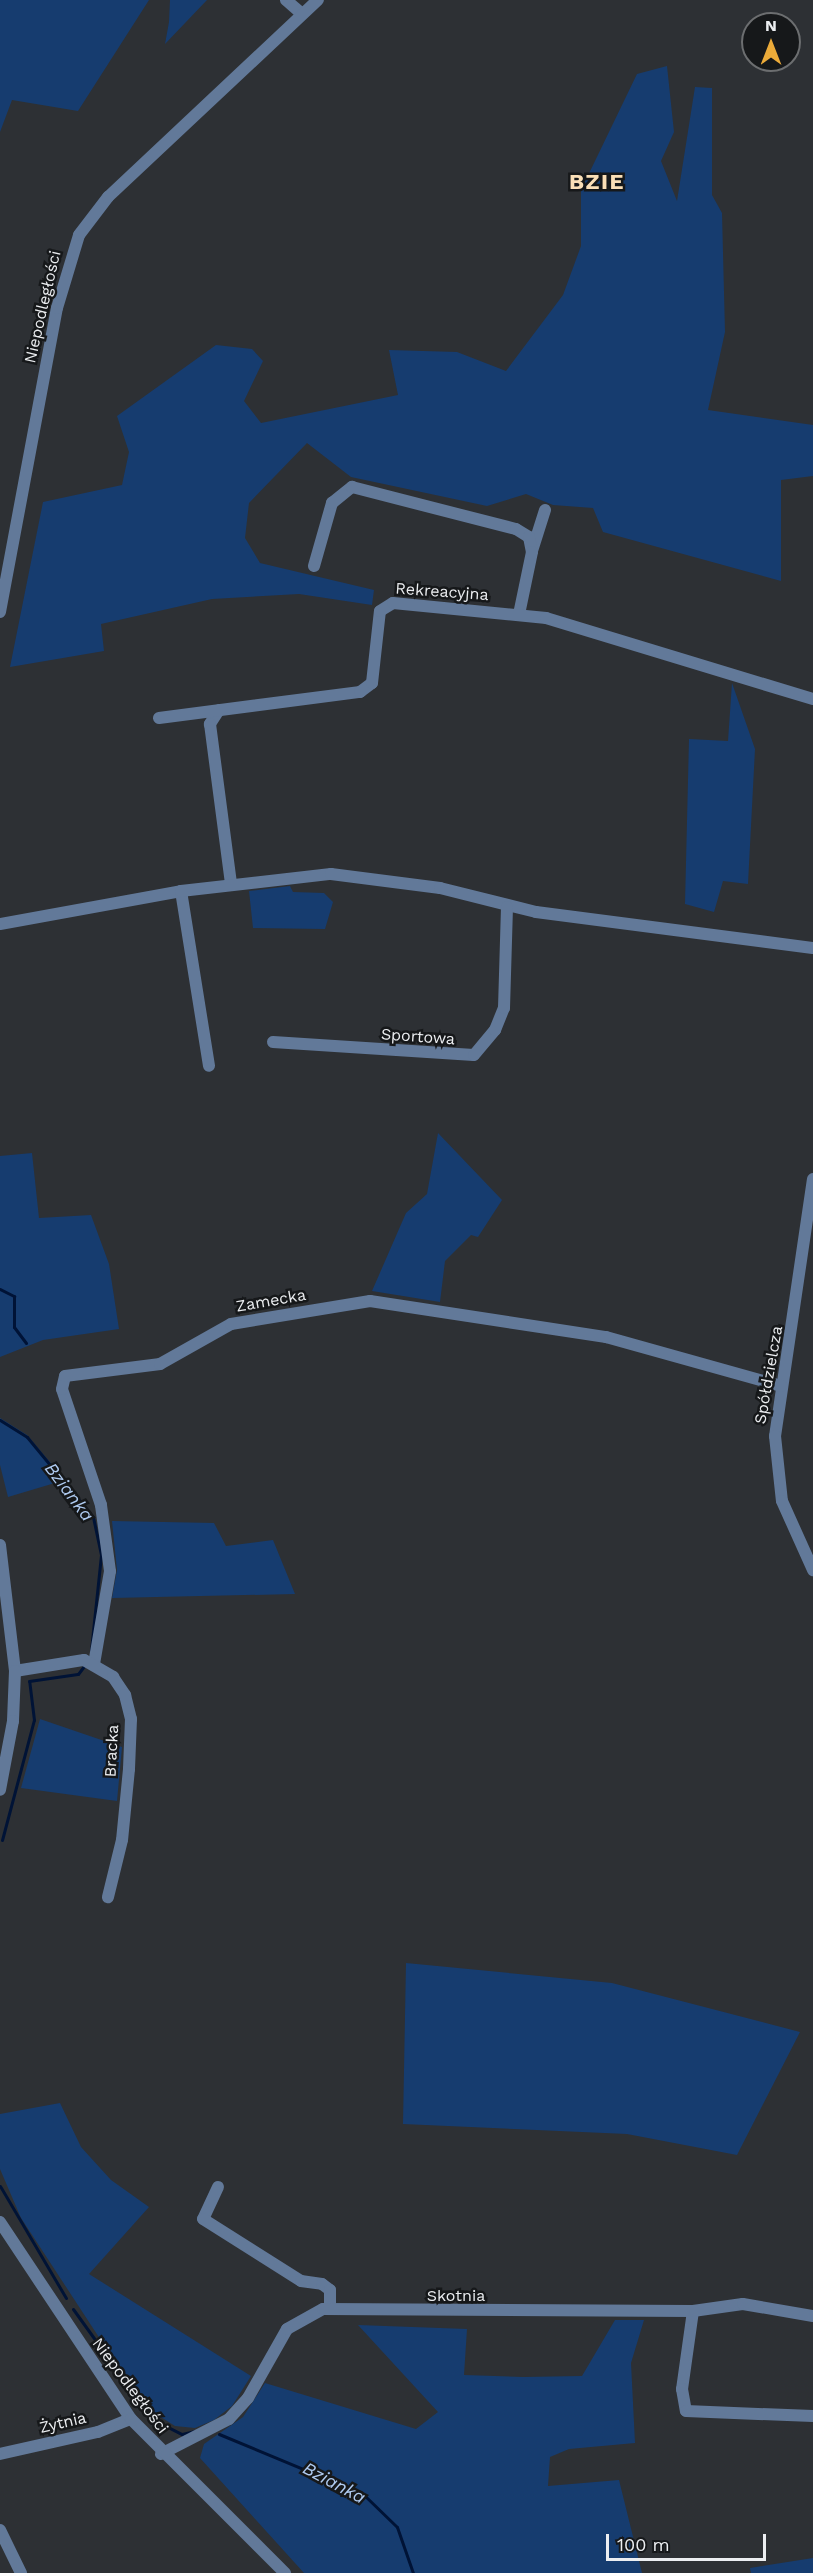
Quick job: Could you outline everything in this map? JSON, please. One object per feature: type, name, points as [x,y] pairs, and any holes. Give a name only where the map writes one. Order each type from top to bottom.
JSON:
[{"type":"street","points":[[286,0],[301,13]]},
{"type":"street","name":"Niepodległości","points":[[0,612],[57,308],[79,235],[108,197],[301,13],[318,0]]},
{"type":"street","points":[[314,566],[332,502],[352,487],[516,529],[529,537],[532,552]]},
{"type":"street","points":[[519,614],[532,552],[545,510]]},
{"type":"street","name":"Rekreacyjna","points":[[159,718],[360,692],[372,683],[383,605],[519,614],[813,699]]},
{"type":"street","points":[[219,710],[210,724],[231,884]]},
{"type":"street","points":[[0,924],[231,884],[365,875],[507,907],[813,948]]},
{"type":"street","points":[[182,891],[209,1066]]},
{"type":"street","name":"Sportowa","points":[[273,1042],[474,1055],[495,1030],[504,1008],[507,907]]},
{"type":"street","name":"Spółdzielcza","points":[[813,1179],[775,1436],[778,1479],[790,1524],[813,1570]]},
{"type":"street","name":"Zamecka","points":[[94,1664],[110,1571],[101,1505],[62,1389],[65,1376],[160,1364],[231,1324],[370,1301],[606,1337],[781,1386]]},
{"type":"street","points":[[0,1545],[15,1671],[13,1721],[0,1788]]},
{"type":"street","points":[[15,1671],[84,1660],[94,1664]]},
{"type":"street","name":"Bracka","points":[[94,1664],[113,1677],[131,1719],[122,1840],[108,1897]]},
{"type":"street","points":[[218,2187],[203,2219],[301,2281],[322,2284],[330,2290],[330,2308]]},
{"type":"street","name":"Niepodległości","points":[[0,2222],[131,2419],[161,2454],[285,2573]]},
{"type":"street","name":"Skotnia","points":[[161,2454],[229,2419],[248,2398],[286,2329],[310,2313],[330,2308],[693,2311],[743,2304],[813,2316]]},
{"type":"street","points":[[693,2311],[682,2389],[686,2412],[813,2416]]},
{"type":"street","name":"Żytnia","points":[[0,2454],[98,2432],[131,2419]]},
{"type":"street","points":[[0,2530],[21,2573]]},
{"type":"shaded area","points":[[0,0],[149,0],[78,111],[12,100],[0,132]]},
{"type":"shaded area","points":[[170,0],[207,0],[165,44],[169,22]]},
{"type":"shaded area","points":[[667,66],[674,132],[661,161],[677,201],[695,87],[712,88],[712,195],[722,213],[725,332],[708,410],[813,425],[813,476],[781,480],[781,581],[603,532],[593,508],[553,505],[526,494],[487,506],[351,477],[307,443],[249,503],[245,538],[260,563],[374,590],[372,605],[299,594],[212,599],[101,624],[104,651],[10,667],[43,502],[122,485],[129,452],[117,416],[216,345],[252,349],[263,361],[244,401],[261,423],[398,395],[389,350],[457,352],[506,371],[563,295],[581,246],[581,190],[637,74]]},
{"type":"shaded area","points":[[732,683],[755,749],[748,884],[723,881],[714,912],[685,904],[689,739],[728,741]]},
{"type":"shaded area","points":[[290,886],[293,892],[324,893],[333,902],[325,929],[253,928],[249,891]]},
{"type":"shaded area","points":[[438,1133],[502,1200],[478,1237],[471,1235],[445,1261],[440,1302],[372,1291],[406,1213],[427,1194]]},
{"type":"shaded area","points":[[32,1153],[39,1218],[91,1215],[109,1264],[119,1329],[43,1340],[0,1357],[0,1156]]},
{"type":"shaded area","points":[[0,1418],[27,1435],[65,1480],[8,1497],[0,1465]]},
{"type":"shaded area","points":[[112,1521],[214,1523],[226,1546],[273,1540],[295,1594],[112,1598],[117,1570]]},
{"type":"shaded area","points":[[40,1719],[122,1747],[117,1801],[21,1788]]},
{"type":"shaded area","points":[[406,1963],[612,1983],[800,2032],[737,2155],[627,2134],[403,2124]]},
{"type":"shaded area","points":[[60,2103],[81,2147],[111,2180],[149,2207],[89,2274],[251,2376],[232,2406],[214,2420],[195,2428],[175,2426],[156,2414],[104,2345],[21,2218],[0,2169],[0,2114]]},
{"type":"shaded area","points":[[615,2320],[644,2320],[631,2363],[635,2443],[569,2449],[550,2457],[548,2486],[619,2480],[642,2573],[304,2573],[200,2458],[204,2444],[243,2417],[265,2383],[416,2429],[438,2412],[358,2325],[467,2329],[464,2375],[582,2376]]},
{"type":"shaded area","points":[[813,2558],[813,2573],[751,2573],[750,2568]]},
{"type":"waterway","name":"Bzianka","points":[[0,1289],[14,1296],[14,1327],[26,1343]]},
{"type":"waterway","name":"Bzianka","points":[[0,1420],[27,1437],[93,1517],[101,1555],[91,1650]]},
{"type":"waterway","name":"Bzianka","points":[[2,1840],[34,1720],[29,1681],[78,1674],[84,1666]]},
{"type":"waterway","name":"Bzianka","points":[[0,2186],[66,2298]]},
{"type":"waterway","name":"Bzianka","points":[[73,2309],[152,2419],[182,2434],[194,2431]]},
{"type":"waterway","name":"Bzianka","points":[[219,2434],[363,2494],[397,2527],[413,2573]]},
{"type":"district","name":"BZIE","points":[[597,182]]}]
